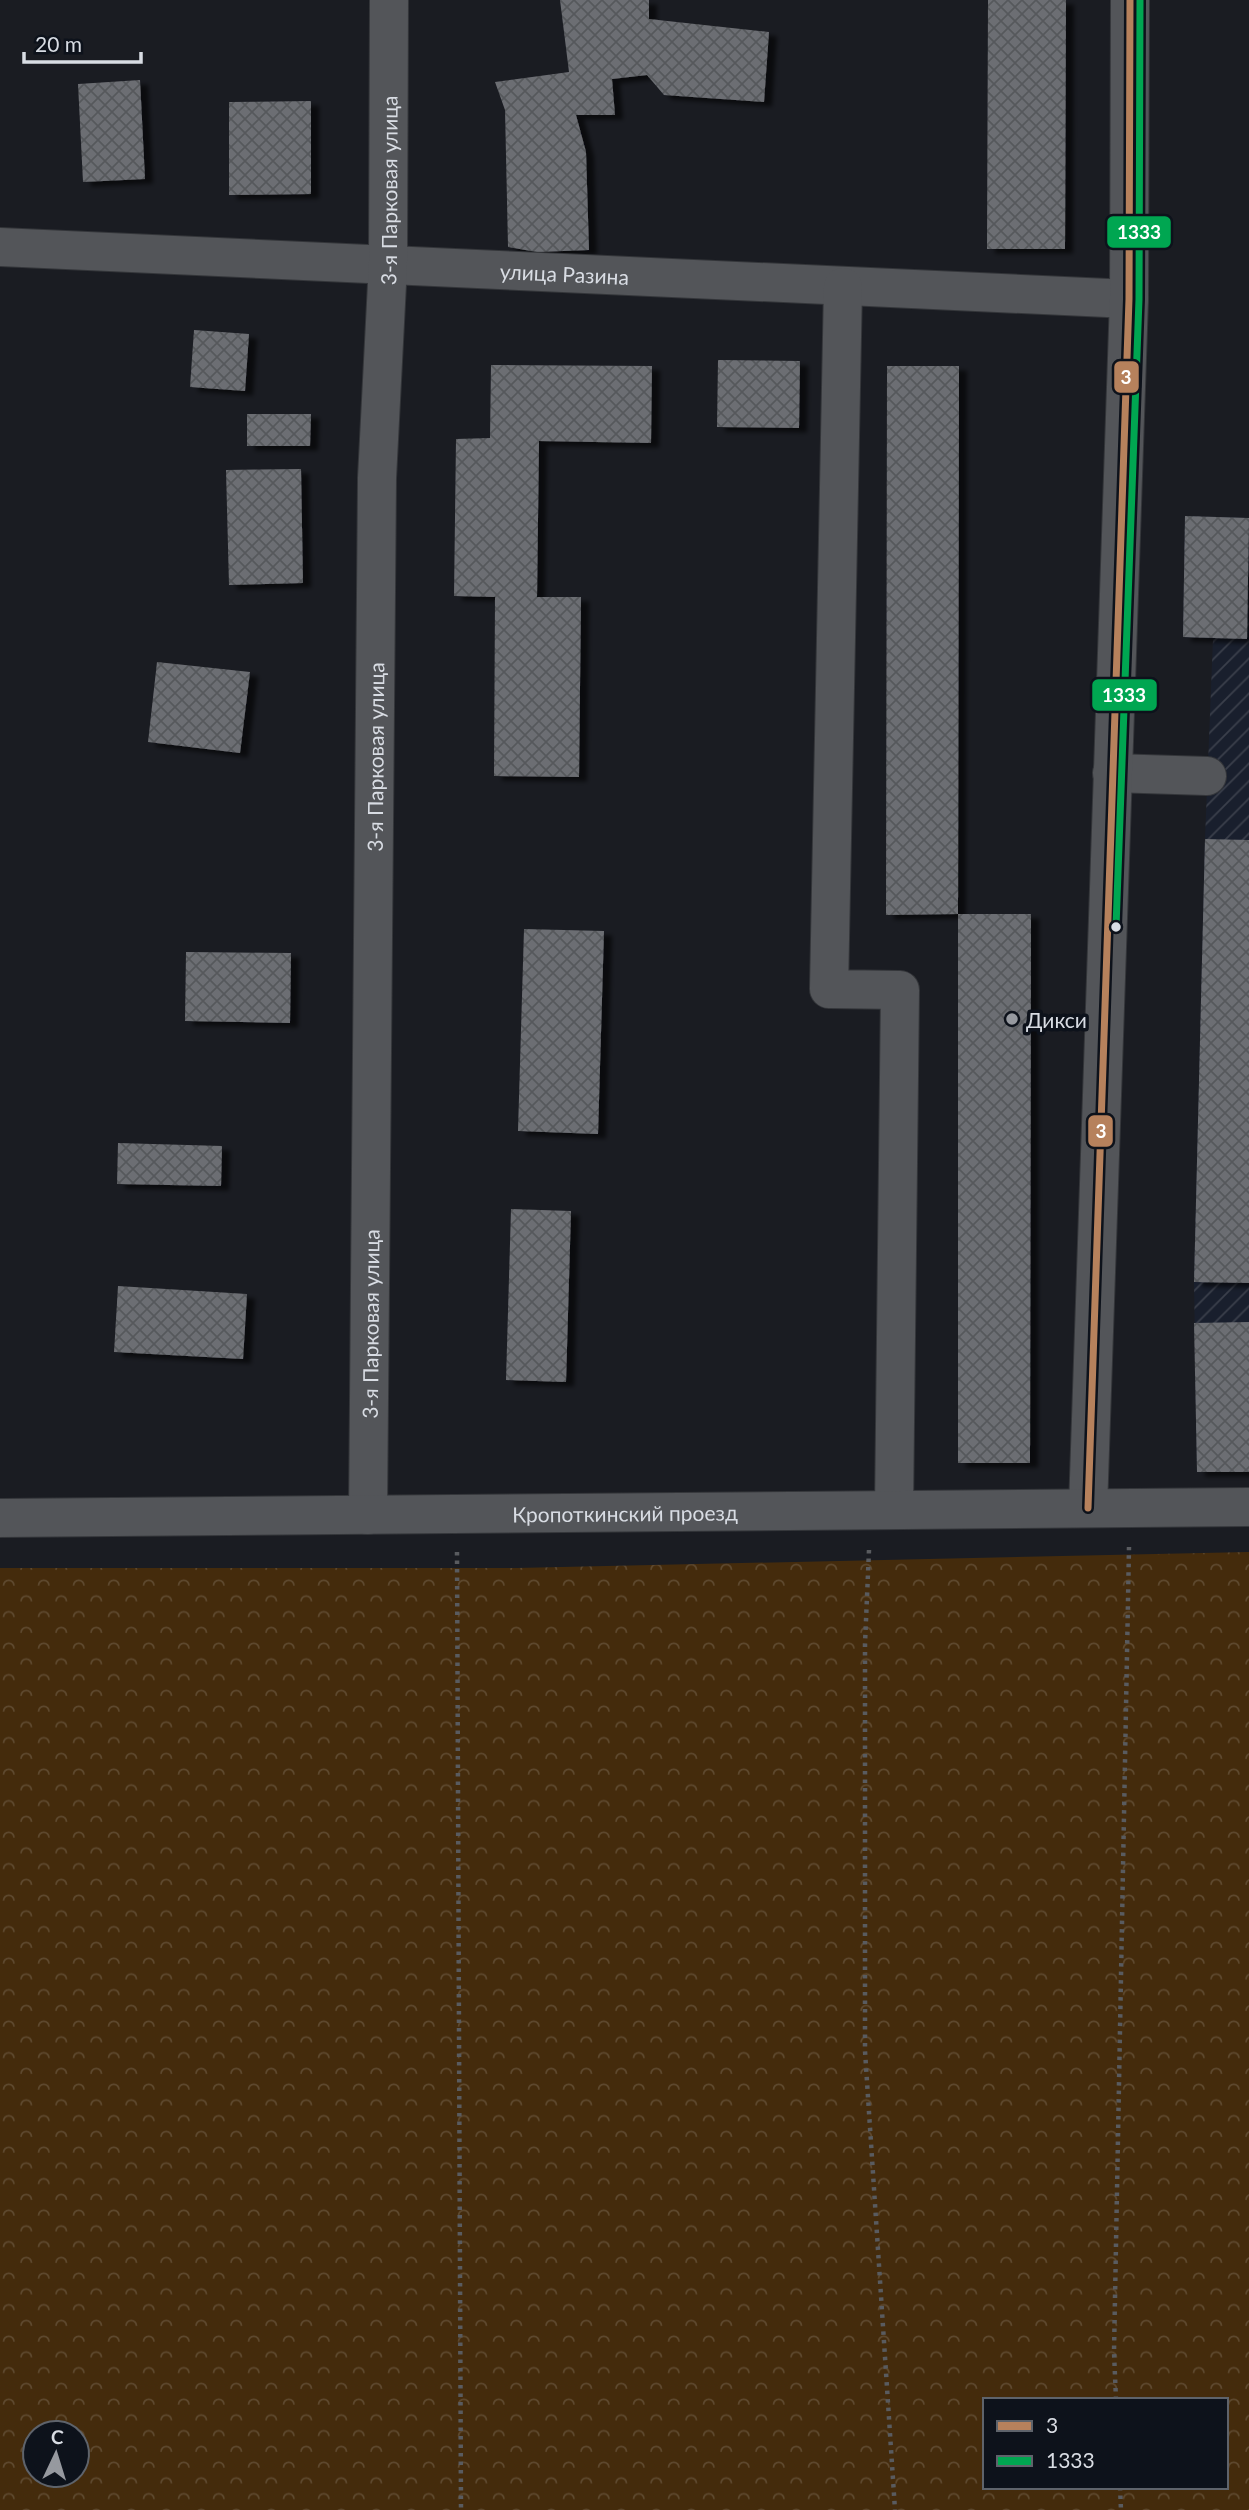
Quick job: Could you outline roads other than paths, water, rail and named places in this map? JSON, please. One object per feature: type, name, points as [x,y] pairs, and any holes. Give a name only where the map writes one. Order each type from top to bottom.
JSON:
[{"type":"street","name":"3-я Парковая улица","points":[[368,1515],[377,478],[388,264],[388,0]]},
{"type":"street","points":[[1088,1508],[1129,299],[1130,0]]},
{"type":"street","name":"улица Разина","points":[[0,247],[1129,299]]},
{"type":"street","points":[[844,286],[830,989],[900,990],[882,1511]]},
{"type":"street","points":[[1112,773],[1207,776]]},
{"type":"street","name":"Кропоткинский проезд","points":[[0,1518],[1249,1507]]},
{"type":"place","name":"Дикси","points":[[1012,1019]]}]
